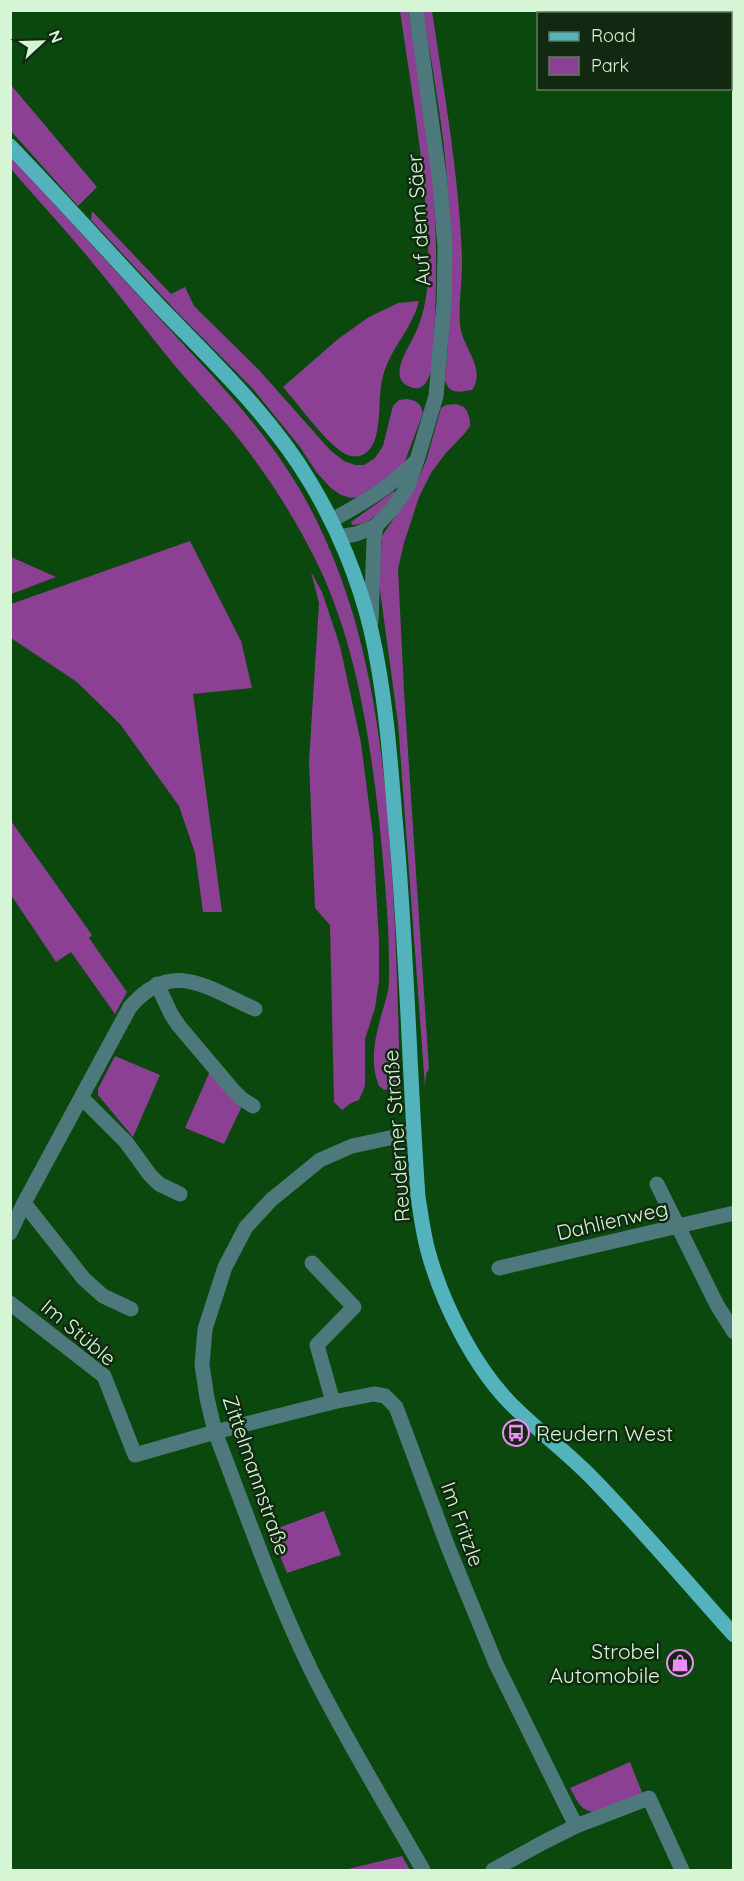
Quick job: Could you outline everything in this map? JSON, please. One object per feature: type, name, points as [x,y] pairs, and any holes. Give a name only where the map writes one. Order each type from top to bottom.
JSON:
[{"type":"main road","name":"Reuderner Straße","points":[[10,146],[221,369],[274,429],[310,482],[332,520],[352,569],[371,628],[384,701],[399,862],[418,1197],[428,1250],[448,1305],[485,1372],[511,1404],[590,1477],[638,1526],[734,1635]]},
{"type":"street","name":"Auf dem Säer","points":[[339,537],[356,534],[376,526],[394,507],[408,486],[436,396],[444,302],[445,247],[440,183],[416,10]]},
{"type":"street","name":"Auf dem Säer","points":[[332,520],[375,496],[417,460]]},
{"type":"street","points":[[371,628],[376,526]]},
{"type":"street","points":[[10,1233],[130,1007],[141,994],[157,984],[173,979],[190,980],[255,1009]]},
{"type":"street","points":[[157,984],[179,1026],[242,1100],[253,1106]]},
{"type":"street","points":[[82,1098],[126,1142],[159,1184],[180,1194]]},
{"type":"street","name":"Zittelmannstraße","points":[[413,1133],[352,1146],[320,1160],[271,1200],[246,1227],[225,1266],[205,1329],[202,1365],[215,1432],[273,1581],[312,1671],[423,1870]]},
{"type":"street","points":[[657,1184],[717,1305],[734,1332]]},
{"type":"street","name":"Im Stüble","points":[[24,1203],[84,1279],[103,1296],[131,1309]]},
{"type":"street","name":"Dahlienweg","points":[[499,1268],[734,1212]]},
{"type":"street","points":[[312,1263],[354,1307],[317,1345],[333,1402]]},
{"type":"street","name":"Im Stüble","points":[[10,1303],[104,1376],[135,1455],[215,1432]]},
{"type":"street","name":"Im Fritzle","points":[[215,1432],[374,1394],[385,1396],[396,1407],[448,1547],[496,1664],[576,1826]]},
{"type":"street","points":[[493,1870],[576,1826],[649,1798],[682,1870]]},
{"type":"green space","points":[[408,10],[428,139],[436,240],[436,298],[431,371],[428,380],[423,386],[417,388],[408,386],[400,376],[401,363],[420,322],[425,305],[428,270],[420,152],[400,11]]},
{"type":"green space","points":[[423,11],[432,11],[454,164],[462,257],[460,325],[477,374],[472,390],[452,390],[445,380],[451,286],[450,216],[441,124]]},
{"type":"green space","points":[[11,85],[97,187],[78,206],[11,131]]},
{"type":"green space","points":[[11,156],[256,426],[299,488],[338,570],[364,655],[380,744],[393,897],[400,1088],[384,1090],[379,1086],[376,1078],[375,1045],[389,980],[388,920],[383,858],[375,787],[359,690],[343,627],[332,597],[300,530],[254,460],[88,257],[11,169]]},
{"type":"green space","points":[[92,211],[171,294],[185,287],[194,306],[259,370],[330,450],[344,461],[364,465],[375,458],[383,446],[393,406],[399,400],[415,401],[420,405],[423,413],[405,461],[395,473],[358,497],[351,498],[341,495],[331,488],[253,389],[91,220]]},
{"type":"green space","points":[[419,301],[411,321],[386,366],[380,391],[378,428],[374,442],[364,455],[354,457],[348,455],[327,439],[283,387],[338,339],[369,317],[398,303]]},
{"type":"green space","points":[[456,404],[467,411],[470,426],[431,473],[419,497],[398,569],[429,1069],[426,1074],[425,1087],[398,723],[379,583],[382,536],[414,489],[426,461],[441,408]]},
{"type":"green space","points":[[394,491],[396,494],[377,515],[366,522],[352,525],[351,522]]},
{"type":"green space","points":[[190,541],[241,641],[252,688],[193,694],[222,912],[203,912],[195,853],[179,806],[120,724],[77,682],[11,638],[11,604]]},
{"type":"green space","points":[[11,557],[56,577],[11,594]]},
{"type":"green space","points":[[311,572],[322,592],[340,646],[361,743],[373,836],[379,981],[375,1008],[365,1039],[365,1086],[359,1100],[342,1110],[334,1102],[330,925],[315,908],[309,761],[319,603]]},
{"type":"green space","points":[[11,821],[92,935],[89,938],[127,992],[115,1014],[71,952],[56,962],[11,895]]},
{"type":"green space","points":[[115,1056],[160,1075],[133,1137],[98,1095],[98,1089]]},
{"type":"green space","points":[[211,1069],[243,1104],[224,1144],[185,1128]]},
{"type":"green space","points":[[324,1511],[341,1555],[287,1573],[270,1531]]},
{"type":"green space","points":[[630,1762],[643,1795],[595,1812],[586,1810],[570,1788]]},
{"type":"green space","points":[[402,1856],[410,1870],[344,1870]]},
{"type":"place","name":"Reudern West","points":[[516,1433]]},
{"type":"place","name":"Strobel Automobile","points":[[680,1663]]}]
